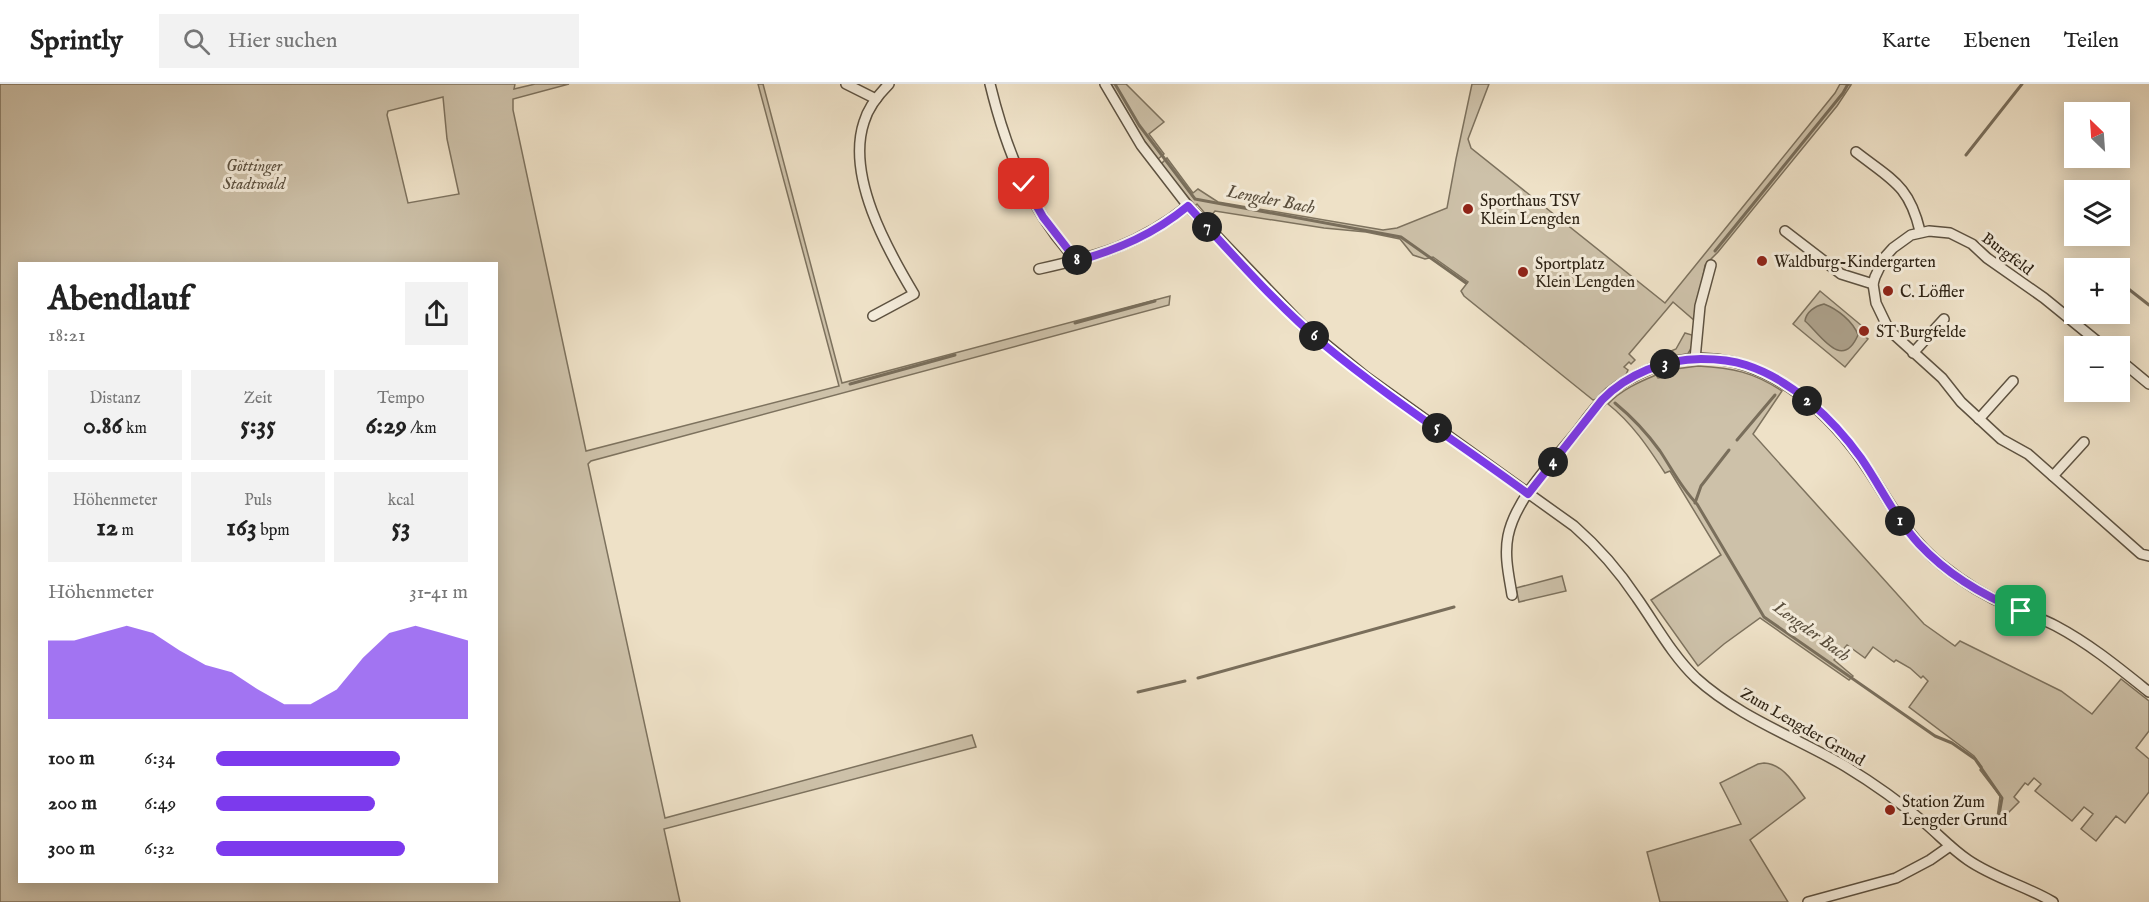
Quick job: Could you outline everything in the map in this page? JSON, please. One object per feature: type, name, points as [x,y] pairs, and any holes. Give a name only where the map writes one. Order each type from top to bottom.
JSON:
[{"type":"street","points":[[846,84],[876,99]]},
{"type":"street","points":[[873,316],[914,294],[888,249],[876,221],[860,157],[864,121],[876,99],[889,84]]},
{"type":"street","points":[[990,84],[1002,130],[1024,184],[1043,217],[1077,261]]},
{"type":"street","name":"Zum Lengder Grund","points":[[1105,84],[1141,145],[1188,206],[1266,289],[1322,342],[1366,377],[1574,526],[1613,565],[1684,666],[1698,679],[1719,696],[1768,727],[1846,767],[1909,810],[1950,846],[1981,868],[2053,902]]},
{"type":"street","points":[[1856,152],[1895,182],[1907,195],[1916,212],[1920,231],[1893,248],[1884,258],[1873,284],[1876,303],[1889,330],[1942,378],[1961,402],[2001,439],[2028,454],[2141,554],[2149,556]]},
{"type":"street","points":[[1039,269],[1102,254],[1137,240],[1169,221],[1188,206]]},
{"type":"street","points":[[1785,231],[1841,274],[1873,284]]},
{"type":"street","name":"Burgfeld","points":[[1920,231],[1940,231],[1961,237],[2091,336]]},
{"type":"street","points":[[1695,359],[1700,306],[1711,265]]},
{"type":"street","points":[[1913,353],[1944,319]]},
{"type":"street","points":[[1512,595],[1506,560],[1512,521],[1528,494],[1610,392],[1660,365],[1695,359],[1721,360],[1747,365],[1787,386],[1810,404],[1844,437],[1861,458],[1902,524],[1943,567],[1988,596],[2053,624],[2080,639],[2149,692]]},
{"type":"street","points":[[2130,368],[2149,384]]},
{"type":"street","points":[[1979,419],[2013,381]]},
{"type":"street","points":[[2053,476],[2084,442]]},
{"type":"street","points":[[1808,902],[1896,878],[1930,860],[1950,846]]},
{"type":"green space","name":"Göttinger Stadtwald","points":[[0,84],[515,84],[514,89],[535,84],[569,84],[513,99],[513,110],[586,451],[839,386],[758,84],[763,84],[842,383],[1170,296],[1169,305],[591,461],[588,464],[665,818],[972,735],[976,747],[664,829],[680,902],[0,902]],"holes":[[[443,97],[447,139],[459,194],[408,203],[387,115],[388,111]]]},
{"type":"green space","points":[[1111,84],[1126,84],[1164,122],[1149,134],[1164,154],[1158,159],[1143,139]]},
{"type":"green space","name":"Sportplatz Klein Lengden","points":[[1472,84],[1489,84],[1468,139],[1471,148],[1665,303],[1840,84],[1851,85],[1837,106],[1705,265],[1695,321],[1673,302],[1629,354],[1635,360],[1624,367],[1628,370],[1625,377],[1593,400],[1464,296],[1461,291],[1468,282],[1433,257],[1425,259],[1413,255],[1400,239],[1366,232],[1324,228],[1215,211],[1209,218],[1197,204],[1195,206],[1161,164],[1167,158],[1193,193],[1198,189],[1218,202],[1383,230],[1397,228],[1447,208]]},
{"type":"green space","points":[[1820,291],[1868,331],[1864,336],[1868,339],[1845,367],[1793,324]]},
{"type":"green space","points":[[1685,333],[1692,335],[1693,338],[1687,355],[1654,363],[1654,358],[1676,349]]},
{"type":"green space","points":[[1698,366],[1742,372],[1762,379],[1782,391],[1753,434],[1924,624],[1955,646],[1960,641],[2061,691],[2092,714],[2121,679],[2149,701],[2149,731],[2136,748],[2149,759],[2149,792],[2125,823],[2116,816],[2096,841],[2081,829],[2093,814],[2084,807],[2072,821],[2035,791],[2041,784],[2034,778],[2028,785],[2025,783],[2014,797],[2019,802],[2000,821],[1997,818],[2000,796],[1980,770],[1982,767],[1974,756],[1909,707],[1928,681],[1873,647],[1865,658],[1847,645],[1834,660],[1853,676],[1849,680],[1760,618],[1698,666],[1651,600],[1721,555],[1670,471],[1665,473],[1632,427],[1608,404],[1624,391],[1656,375],[1658,378],[1670,377],[1668,370]]},
{"type":"green space","points":[[1562,576],[1566,591],[1519,602],[1516,588]]},
{"type":"green space","points":[[1764,763],[1771,764],[1782,771],[1805,798],[1750,840],[1788,902],[1660,902],[1647,852],[1741,824],[1720,783]]},
{"type":"shaded area","points":[[1824,304],[1844,316],[1858,335],[1852,346],[1845,350],[1831,347],[1805,321],[1811,310]]},
{"type":"waterway","name":"Lengder Bach","points":[[1115,84],[1139,125],[1195,199],[1401,237],[1466,283]]},
{"type":"waterway","points":[[1715,251],[1848,84]]},
{"type":"waterway","points":[[1966,155],[2022,84]]},
{"type":"waterway","points":[[2130,290],[2149,305]]},
{"type":"waterway","points":[[1075,323],[1155,301]]},
{"type":"waterway","points":[[850,384],[955,355]]},
{"type":"waterway","points":[[1737,440],[1775,395]]},
{"type":"waterway","name":"Lengder Bach","points":[[1615,403],[1650,438],[1681,485],[1697,504],[1764,617],[1935,736],[1952,743],[1975,759],[2002,798],[1999,815]]},
{"type":"waterway","points":[[1695,503],[1701,486],[1729,450]]},
{"type":"waterway","points":[[1198,678],[1454,607]]},
{"type":"waterway","points":[[1138,692],[1185,681]]},
{"type":"place","name":"Sporthaus TSV Klein Lengden","points":[[1468,209]]},
{"type":"place","name":"Waldburg-Kindergarten","points":[[1762,261]]},
{"type":"place","name":"Sportplatz Klein Lengden","points":[[1523,272]]},
{"type":"place","name":"C. Löffler","points":[[1888,291]]},
{"type":"place","name":"ST Burgfelde","points":[[1864,331]]},
{"type":"place","name":"Station Zum Lengder Grund","points":[[1890,810]]},
{"type":"route","points":[[1024,184],[1036,207],[1077,261],[1137,240],[1169,221],[1188,206],[1266,289],[1322,342],[1366,377],[1528,494],[1602,400],[1615,388],[1633,377],[1660,365],[1689,359],[1733,362],[1764,372],[1810,404],[1844,437],[1861,458],[1896,515],[1930,555],[1973,588],[2021,611]]}]
